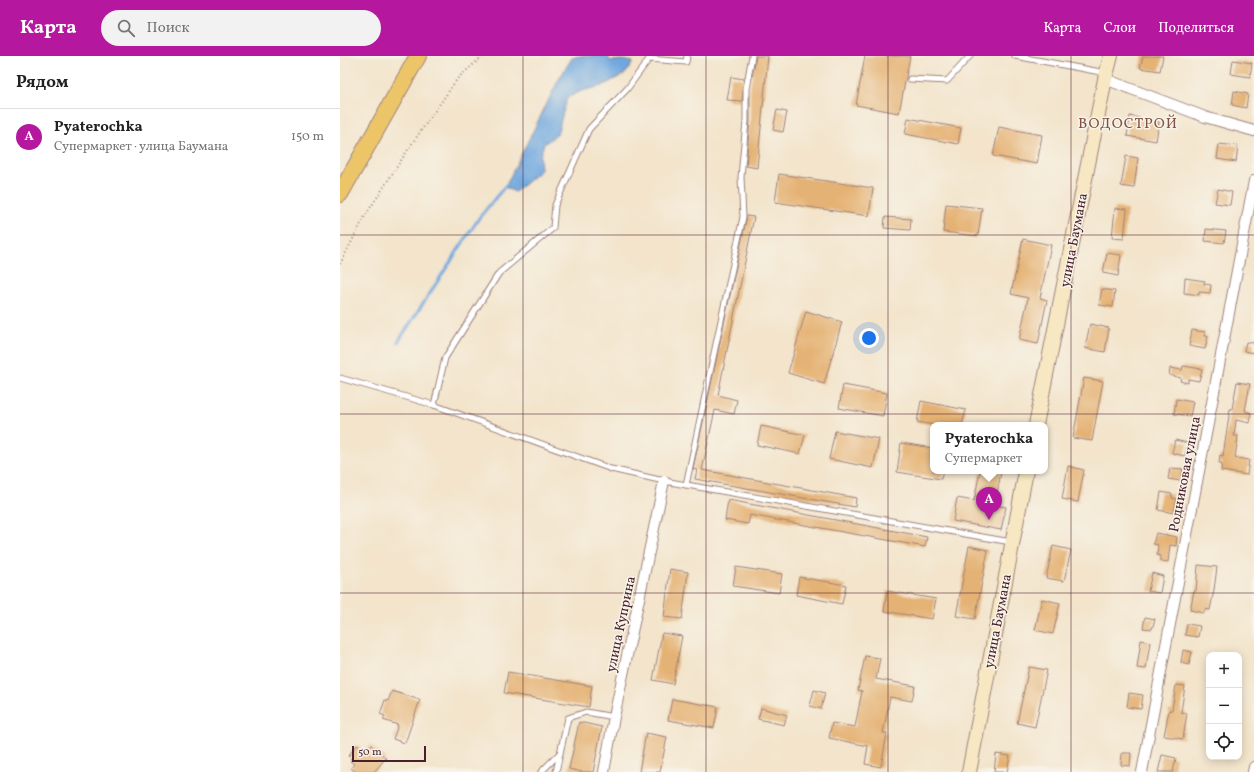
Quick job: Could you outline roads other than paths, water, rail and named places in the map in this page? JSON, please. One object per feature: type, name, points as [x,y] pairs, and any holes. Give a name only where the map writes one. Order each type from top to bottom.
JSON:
[{"type":"main road","points":[[340,194],[418,56]]},
{"type":"street","name":"улица Баумана","points":[[1037,422],[1111,56]]},
{"type":"street","points":[[1106,77],[1205,117],[1254,131]]},
{"type":"street","name":"Родниковая улица","points":[[1142,772],[1254,181]]},
{"type":"street","name":"улица Баумана","points":[[969,772],[1025,474]]},
{"type":"street","name":"улица Куприна","points":[[604,772],[614,717],[664,481]]},
{"type":"street","points":[[1253,772],[1254,767]]},
{"type":"lane","points":[[434,405],[445,358],[499,273],[553,228],[555,205],[589,129],[627,89],[649,59],[686,62],[687,56]]},
{"type":"lane","points":[[686,485],[743,217],[740,177],[746,121],[746,90],[752,56]]},
{"type":"lane","points":[[910,79],[948,81],[970,56]]},
{"type":"lane","points":[[1015,56],[1106,77]]},
{"type":"lane","points":[[340,378],[434,405],[611,468],[664,481],[1012,542]]},
{"type":"lane","points":[[556,772],[568,718],[586,712],[614,717]]},
{"type":"lane","points":[[541,772],[560,753]]},
{"type":"water","points":[[579,56],[608,56],[610,61],[622,60],[633,62],[626,73],[602,86],[581,91],[567,98],[557,134],[544,144],[540,156],[541,170],[515,192],[505,187],[559,79],[572,58]]},
{"type":"waterway","points":[[398,342],[479,218],[506,185]]},
{"type":"place","name":"Pyaterochka","points":[[989,520]]},
{"type":"district","name":"ВОДОСТРОЙ","points":[[1128,123]]}]
